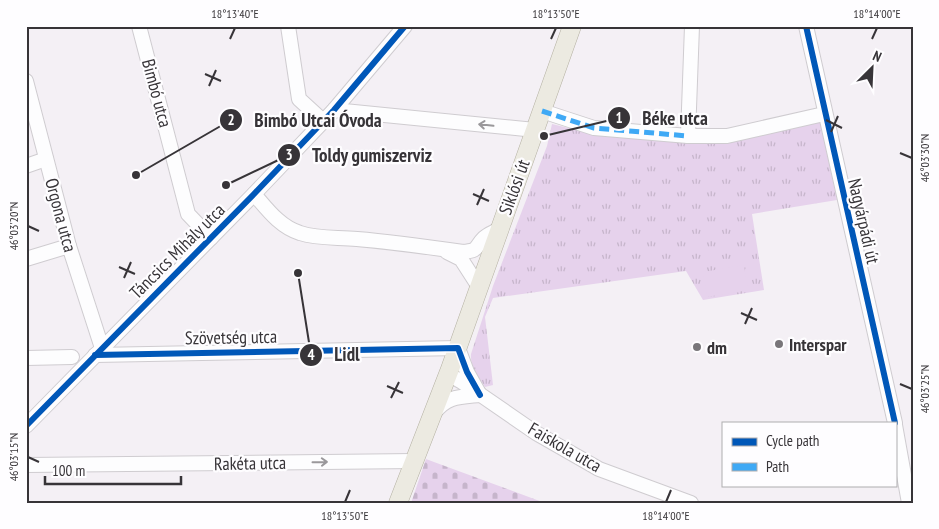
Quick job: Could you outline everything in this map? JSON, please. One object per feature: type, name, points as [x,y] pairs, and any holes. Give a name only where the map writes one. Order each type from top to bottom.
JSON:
[{"type":"main road","name":"Siklósi út","points":[[432,416],[572,26]]},
{"type":"main road","points":[[398,503],[432,416]]},
{"type":"street","name":"Bimbó utca","points":[[139,26],[188,214],[211,238]]},
{"type":"street","points":[[288,26],[299,99],[323,121]]},
{"type":"street","points":[[688,136],[692,26]]},
{"type":"street","name":"Nagyárpádi út","points":[[806,26],[824,114],[895,422]]},
{"type":"street","name":"Táncsics Mihály utca","points":[[26,426],[334,110],[403,28]]},
{"type":"street","name":"Orgona utca","points":[[26,81],[98,352]]},
{"type":"street","points":[[334,110],[535,130]]},
{"type":"street","points":[[542,111],[594,128],[688,136],[727,136],[824,114]]},
{"type":"street","points":[[26,166],[46,159]]},
{"type":"street","points":[[254,194],[273,216],[299,233],[326,237],[463,252],[471,251],[478,247],[484,238],[499,229]]},
{"type":"street","points":[[26,259],[70,246]]},
{"type":"street","points":[[430,247],[445,251],[461,259],[479,287]]},
{"type":"street","points":[[432,416],[443,403],[452,398],[480,395],[466,372],[458,348]]},
{"type":"street","name":"Szövetség utca","points":[[98,352],[458,348]]},
{"type":"street","points":[[26,358],[72,357]]},
{"type":"street","name":"Faiskola utca","points":[[448,374],[454,376],[536,433],[599,468],[691,503]]},
{"type":"street","name":"Nagyárpádi út","points":[[896,430],[909,503]]},
{"type":"street","name":"Rakéta utca","points":[[26,466],[414,461]]},
{"type":"green space","points":[[820,121],[837,200],[752,214],[764,290],[703,300],[686,271],[493,298],[485,317],[493,385],[485,387],[473,367],[471,354],[493,286],[547,146],[552,124],[601,136],[683,142]]},
{"type":"green space","points":[[744,265],[748,290],[707,297],[703,272]]},
{"type":"green space","points":[[426,459],[434,462],[545,503],[411,503]]},
{"type":"marked path","points":[[542,111],[594,128],[688,136]]},
{"type":"cycle path","points":[[26,426],[334,110],[405,26]]},
{"type":"cycle path","points":[[806,26],[895,422]]},
{"type":"cycle path","points":[[95,355],[458,348],[467,372],[480,395]]},
{"type":"place","name":"Béke utca","points":[[544,136]]},
{"type":"place","name":"Bimbó Utcai Óvoda","points":[[136,175]]},
{"type":"place","name":"Toldy gumiszerviz","points":[[226,185]]},
{"type":"place","name":"Lidl","points":[[298,273]]},
{"type":"place","name":"Interspar","points":[[779,344]]},
{"type":"place","name":"dm","points":[[697,347]]}]
